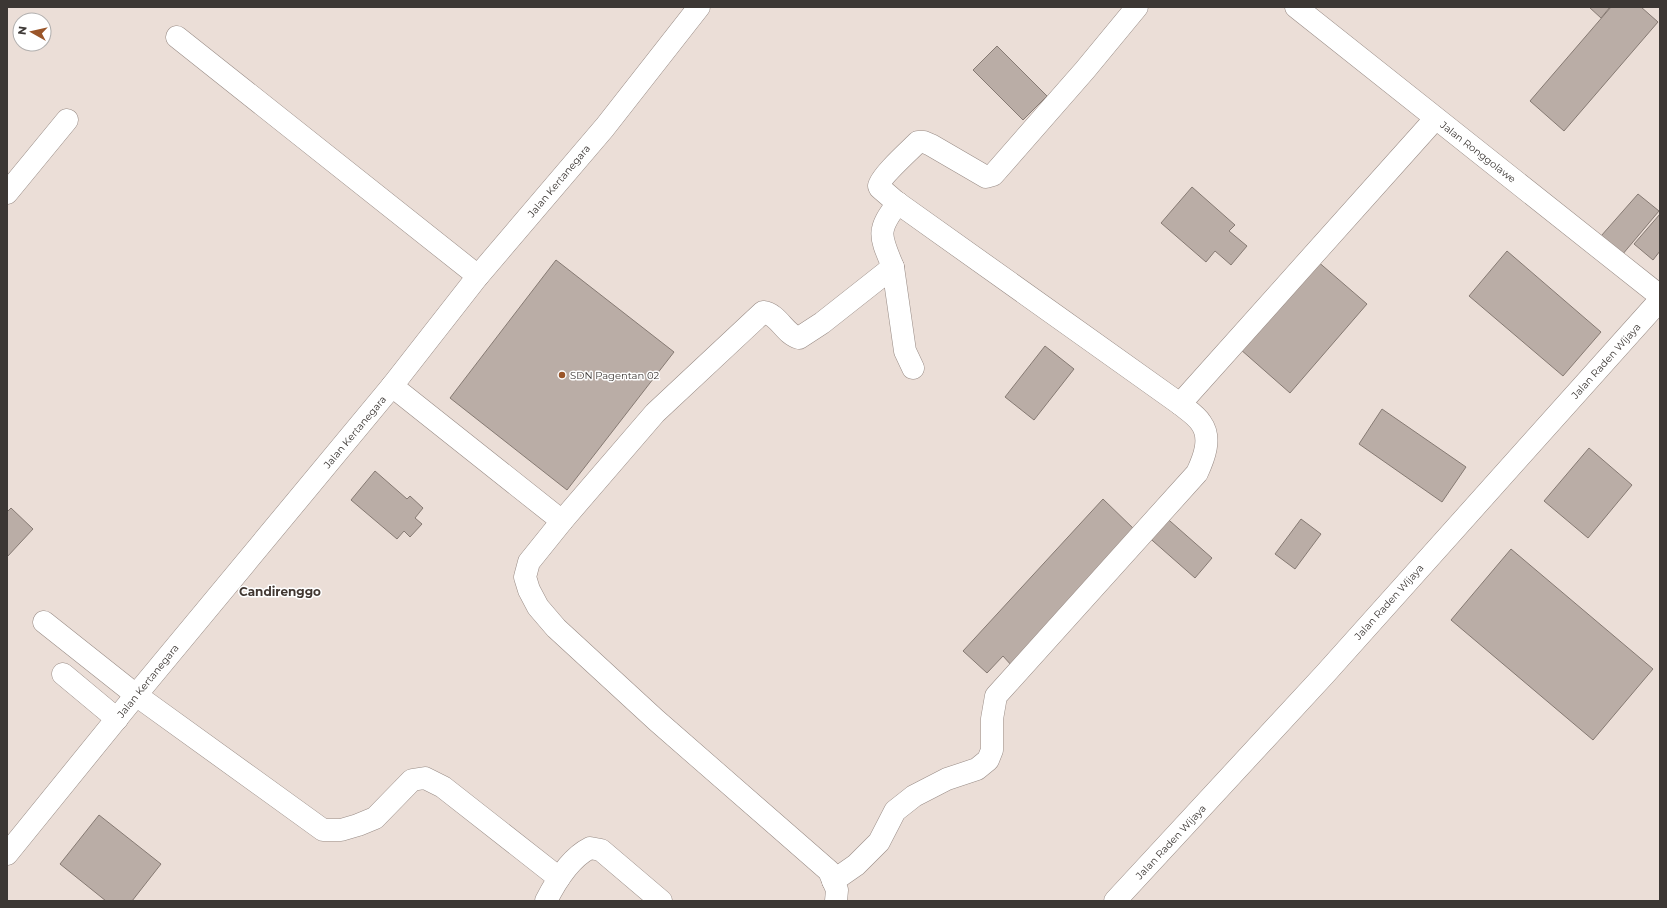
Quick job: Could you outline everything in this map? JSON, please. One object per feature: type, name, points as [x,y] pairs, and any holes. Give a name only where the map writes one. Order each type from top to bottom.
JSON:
[{"type":"street","name":"Jalan Kertanegara","points":[[7,854],[136,695],[392,386],[478,276],[605,127],[699,7]]},
{"type":"street","points":[[835,891],[856,865],[879,842],[895,811],[914,796],[947,780],[977,769],[988,760],[992,750],[992,719],[996,696],[1197,473],[1206,455],[1206,438],[1201,423],[1180,404],[898,203],[880,188],[879,182],[918,142],[924,142],[986,177],[993,175],[1085,70],[1137,7]]},
{"type":"street","name":"Jalan Ronggolawe","points":[[1296,7],[1435,119],[1660,296]]},
{"type":"street","points":[[177,37],[478,276]]},
{"type":"street","points":[[1180,404],[1435,119]]},
{"type":"street","points":[[7,193],[67,120]]},
{"type":"street","points":[[898,203],[883,226],[882,243],[893,267],[905,351],[913,368]]},
{"type":"street","points":[[835,891],[829,871],[656,720],[556,628],[538,607],[529,590],[525,577],[529,562],[562,521],[655,413],[763,312],[770,313],[793,335],[799,338],[822,323],[893,267]]},
{"type":"street","name":"Jalan Raden Wijaya","points":[[1115,901],[1325,674],[1660,300]]},
{"type":"street","points":[[392,386],[562,521]]},
{"type":"street","points":[[44,622],[136,695],[323,830],[342,830],[375,818],[412,780],[425,778],[443,787],[559,878]]},
{"type":"street","points":[[63,674],[117,719]]},
{"type":"street","points":[[546,901],[559,878],[581,853],[590,848],[601,850],[661,901]]},
{"type":"building","points":[[1589,7],[1610,7],[1601,18]]},
{"type":"building","points":[[1611,7],[1641,7],[1658,22],[1564,131],[1530,101]]},
{"type":"building","points":[[997,46],[1047,96],[1023,120],[973,70]]},
{"type":"building","points":[[1192,187],[1235,225],[1229,231],[1247,246],[1231,265],[1215,251],[1206,262],[1161,223]]},
{"type":"building","points":[[1638,194],[1659,211],[1622,255],[1601,236]]},
{"type":"building","points":[[1660,214],[1660,251],[1653,260],[1634,244]]},
{"type":"building","points":[[1507,251],[1601,332],[1563,376],[1469,296]]},
{"type":"building","name":"SDN Pagentan 02","points":[[556,260],[674,352],[567,490],[450,398]]},
{"type":"building","points":[[1316,260],[1367,304],[1290,393],[1240,349]]},
{"type":"building","points":[[1045,346],[1074,369],[1034,420],[1005,397]]},
{"type":"building","points":[[1382,409],[1466,467],[1442,502],[1359,444]]},
{"type":"building","points":[[1589,448],[1632,485],[1588,538],[1544,501]]},
{"type":"building","points":[[375,471],[407,499],[410,496],[423,508],[415,518],[422,524],[410,537],[404,531],[397,539],[351,500]]},
{"type":"building","points":[[1103,499],[1136,531],[1012,666],[1003,656],[987,673],[963,651]]},
{"type":"building","points":[[11,508],[33,529],[7,557],[7,512]]},
{"type":"building","points":[[1162,514],[1212,558],[1195,578],[1145,534]]},
{"type":"building","points":[[1301,519],[1321,534],[1295,569],[1275,554]]},
{"type":"building","points":[[1511,549],[1653,669],[1593,740],[1451,620]]},
{"type":"building","points":[[99,815],[161,864],[132,901],[106,901],[60,864]]},
{"type":"place","name":"SDN Pagentan 02","points":[[562,375]]},
{"type":"district","name":"Candirenggo","points":[[280,591]]}]
